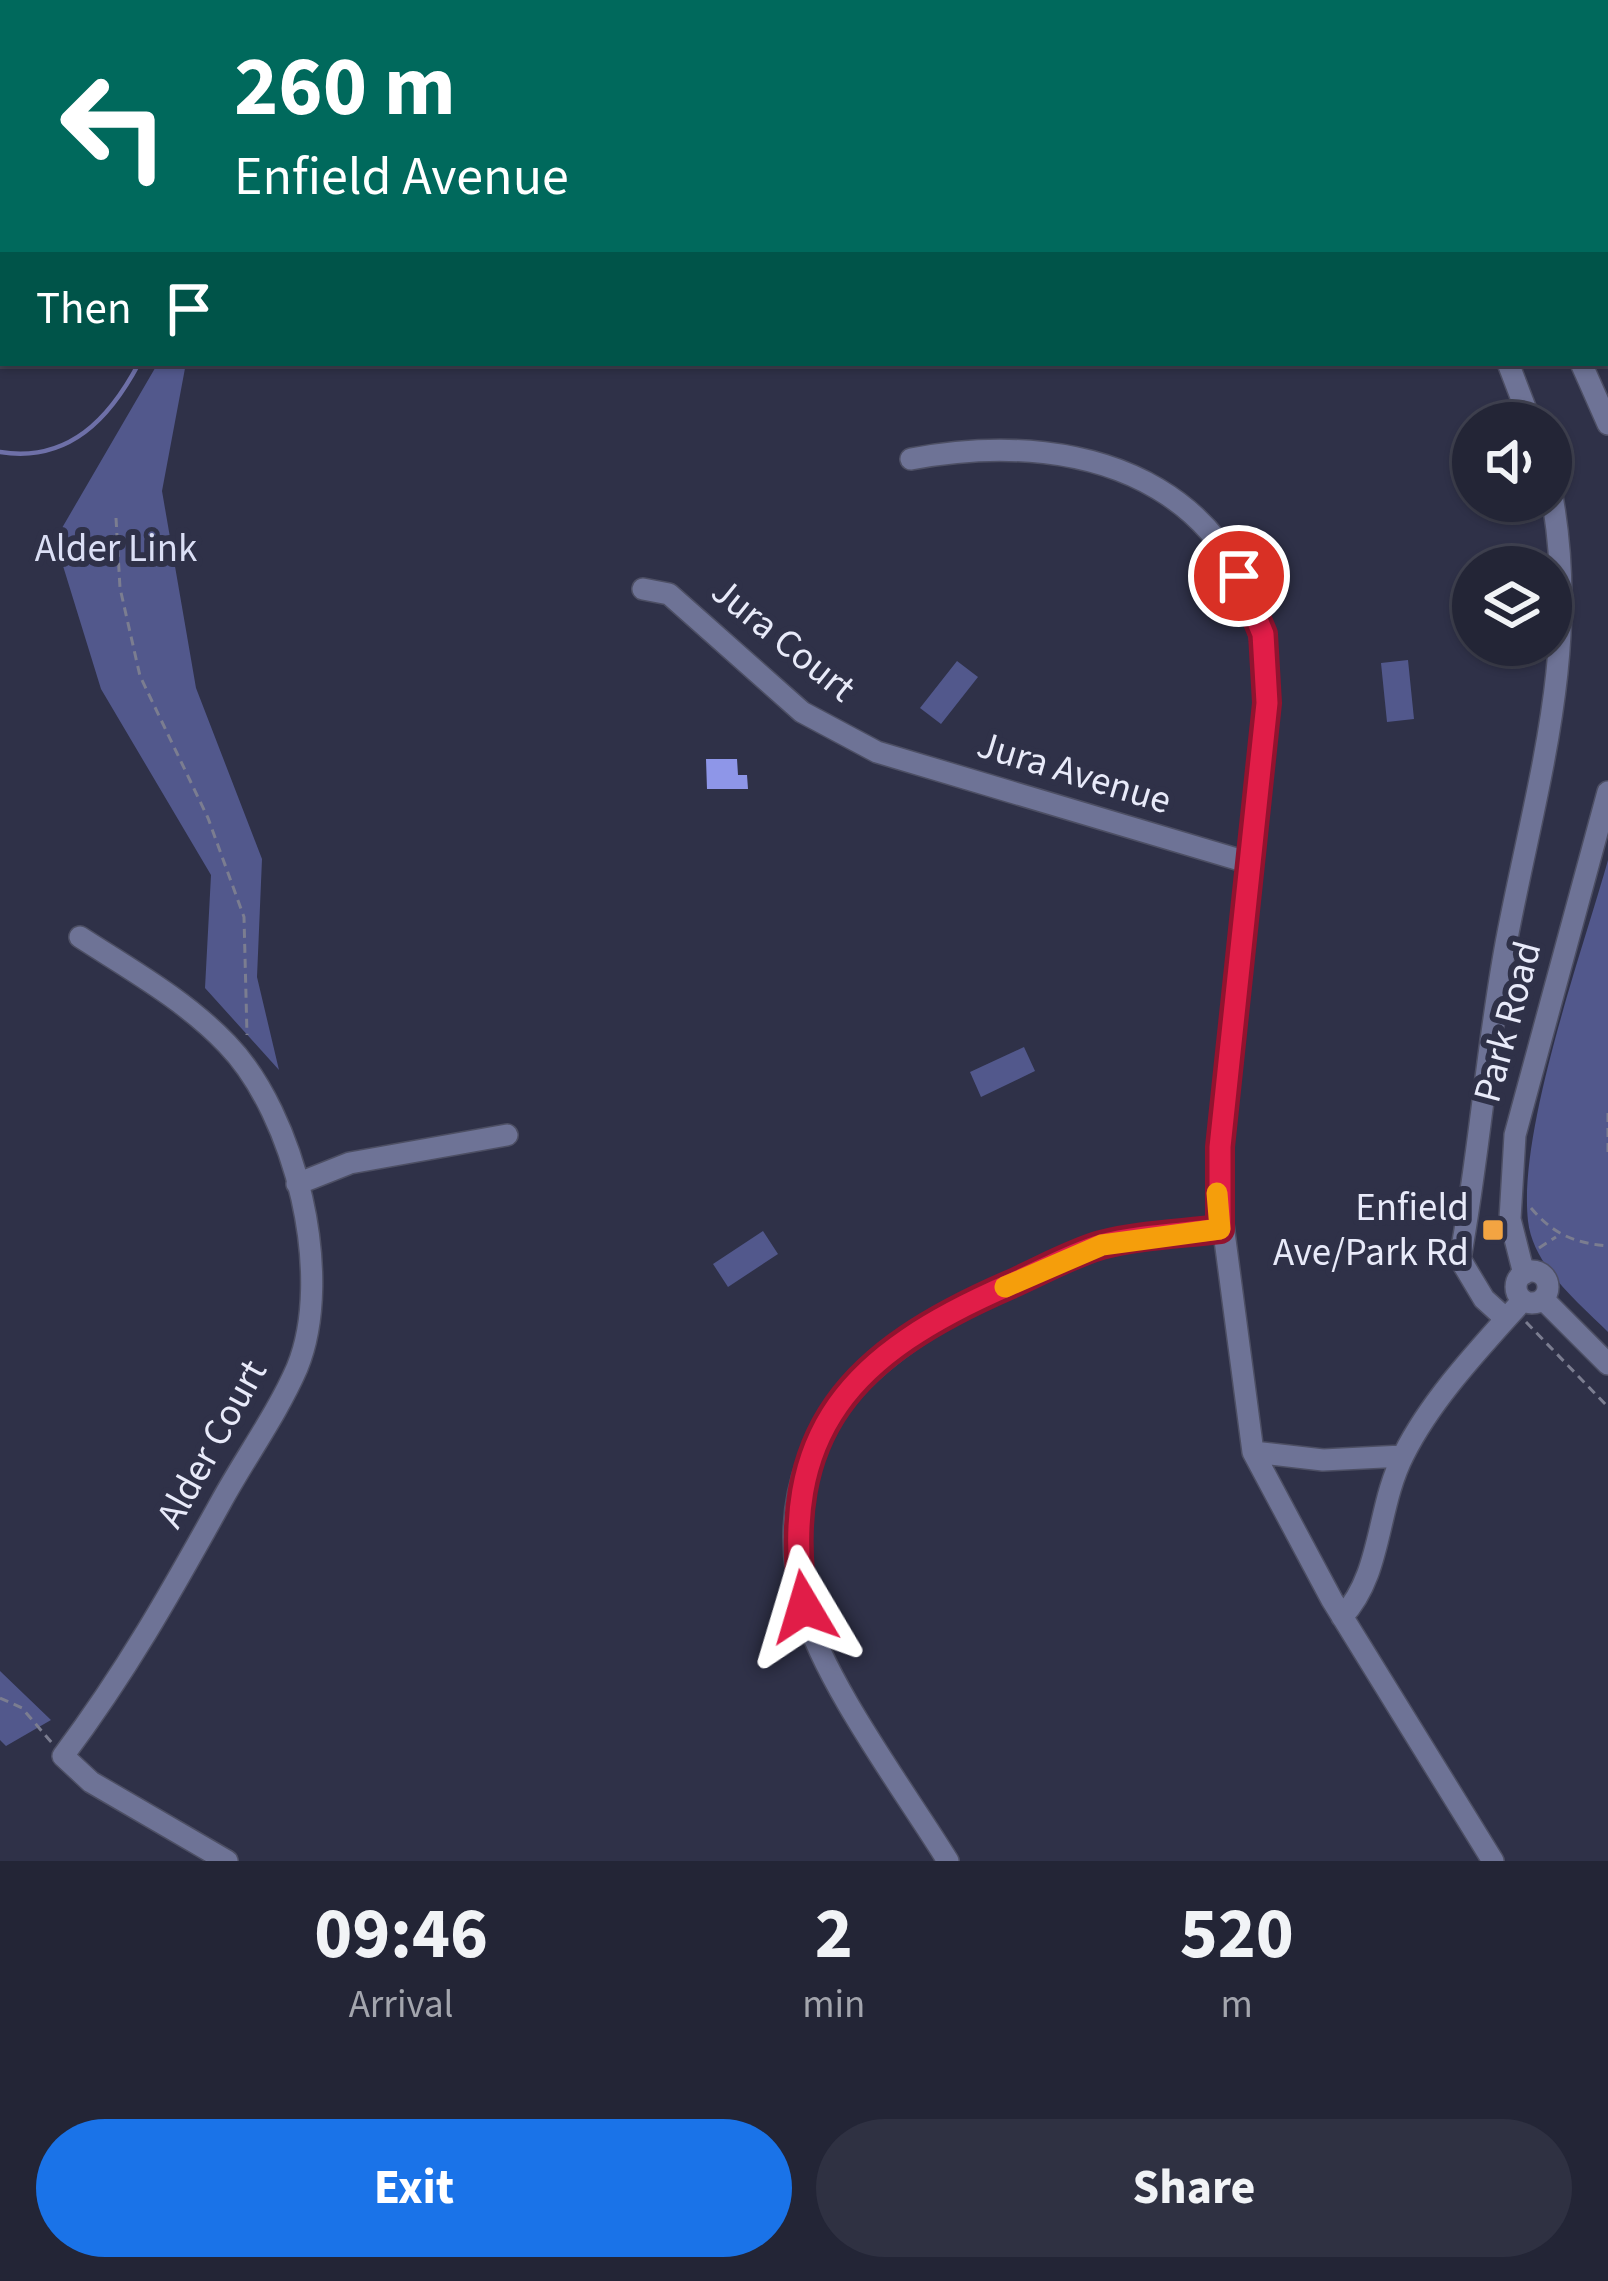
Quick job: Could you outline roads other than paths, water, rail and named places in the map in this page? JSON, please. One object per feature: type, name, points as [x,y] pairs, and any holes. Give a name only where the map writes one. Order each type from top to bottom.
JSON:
[{"type":"street","points":[[1509,366],[1523,402]]},
{"type":"street","points":[[1582,366],[1608,424]]},
{"type":"street","points":[[911,459],[989,447],[1084,457],[1158,490],[1211,536],[1253,604],[1267,670],[1220,1147],[1220,1229],[1253,1452],[1337,1609],[1493,1861]]},
{"type":"street","points":[[1506,1319],[1484,1299],[1460,1259],[1507,935],[1552,736],[1562,612],[1557,522]]},
{"type":"street","name":"Jura Court","points":[[643,589],[669,594],[802,712],[877,752]]},
{"type":"street","name":"Jura Avenue","points":[[877,752],[1250,863]]},
{"type":"street","name":"Park Road","points":[[1533,1299],[1517,1287],[1524,1274],[1510,1219],[1515,1135],[1608,792]]},
{"type":"street","name":"Alder Court","points":[[80,938],[194,1011],[246,1066],[274,1114],[311,1246],[311,1284],[298,1366],[128,1670],[62,1756],[91,1782],[227,1861]]},
{"type":"street","points":[[297,1184],[350,1162],[507,1135]]},
{"type":"street","points":[[948,1861],[833,1672],[804,1607],[797,1510],[820,1435],[872,1366],[950,1312],[1102,1245],[1220,1229]]},
{"type":"street","points":[[1337,1609],[1372,1558],[1403,1456],[1506,1319],[1533,1299],[1608,1364]]},
{"type":"street","points":[[1253,1452],[1323,1460],[1403,1456]]},
{"type":"waterway","points":[[0,452],[25,454],[67,443],[115,402],[137,366]]},
{"type":"place","name":"Enfield Ave/Park Rd","points":[[1493,1230]]},
{"type":"park label","name":"Alder Link","points":[[116,549]]}]
